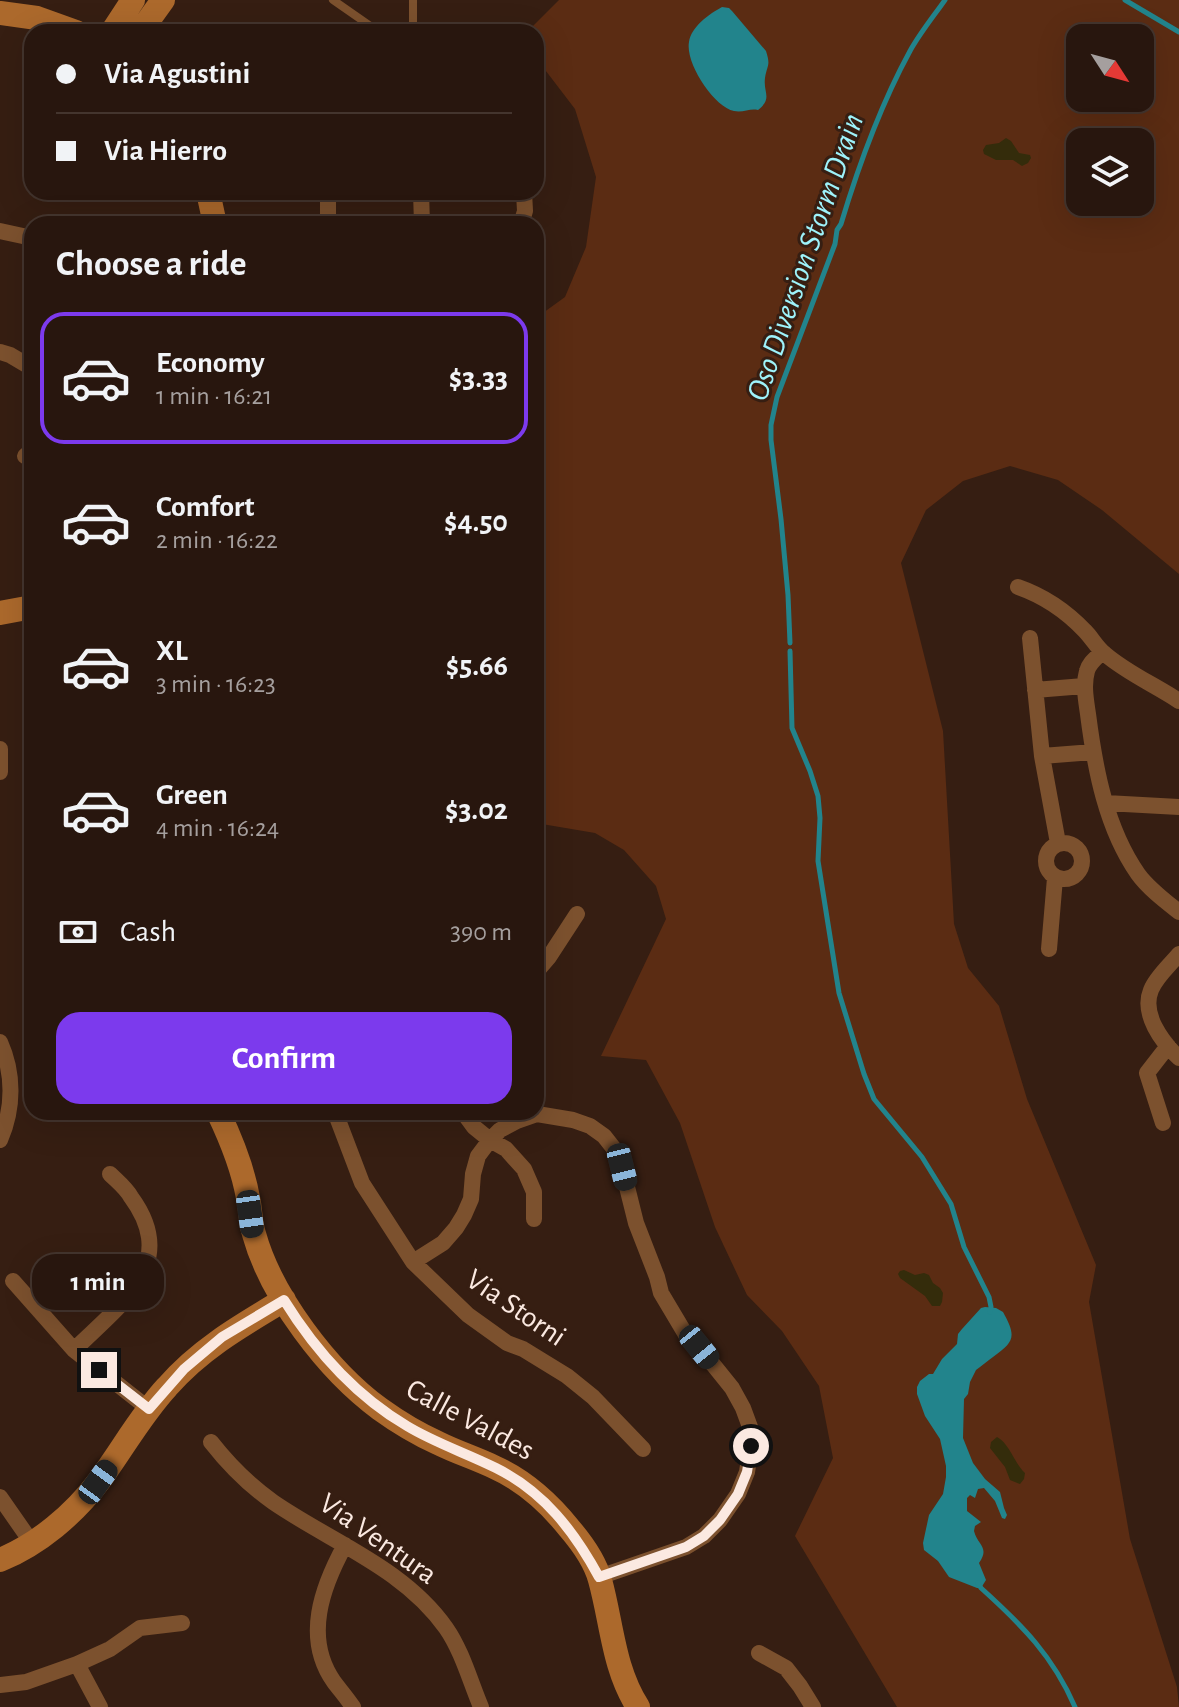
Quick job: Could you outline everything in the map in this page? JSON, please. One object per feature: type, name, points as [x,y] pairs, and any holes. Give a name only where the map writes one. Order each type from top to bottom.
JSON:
[{"type":"street","points":[[117,24],[133,0]]},
{"type":"street","points":[[146,24],[163,0]]},
{"type":"street","points":[[0,13],[37,18],[54,24]]},
{"type":"street","points":[[0,231],[24,236]]},
{"type":"street","points":[[0,352],[24,363]]},
{"type":"street","points":[[1018,587],[1051,602],[1087,632],[1102,652],[1179,701]]},
{"type":"street","points":[[0,613],[24,608]]},
{"type":"street","points":[[1030,638],[1042,756],[1058,843]]},
{"type":"street","points":[[1102,652],[1087,667],[1084,686],[1093,752],[1106,803],[1116,834],[1139,875],[1179,912]]},
{"type":"street","points":[[1035,690],[1084,686]]},
{"type":"street","points":[[0,749],[0,772]]},
{"type":"street","points":[[1042,756],[1093,752]]},
{"type":"street","points":[[1106,803],[1179,807]]},
{"type":"street","points":[[1058,843],[1066,843],[1081,853],[1080,870],[1069,879],[1055,878],[1049,872],[1045,859],[1047,852],[1058,843]]},
{"type":"street","points":[[1049,949],[1055,878]]},
{"type":"street","points":[[544,963],[577,914]]},
{"type":"street","points":[[1163,1123],[1147,1073],[1174,1052],[1150,1017],[1148,1004],[1152,988],[1179,954]]},
{"type":"street","points":[[0,1140],[11,1094],[10,1074],[2,1051]]},
{"type":"street","points":[[544,1114],[590,1126],[604,1136],[615,1150],[661,1293],[689,1340],[699,1347],[732,1388],[750,1427],[747,1472],[738,1494],[704,1536],[686,1547],[599,1577]]},
{"type":"street","name":"Calle Valdes","points":[[221,1120],[239,1164],[253,1232],[265,1266],[298,1322],[330,1362],[378,1407],[436,1443],[497,1468],[527,1486],[550,1507],[582,1546],[599,1577],[617,1661],[638,1707]]},
{"type":"street","name":"Via Storni","points":[[338,1120],[362,1183],[413,1262],[468,1315],[507,1343],[523,1349],[567,1376],[593,1397],[643,1449]]},
{"type":"street","points":[[469,1120],[490,1140],[506,1149],[524,1169],[534,1192],[534,1219]]},
{"type":"street","points":[[413,1262],[443,1243],[464,1215],[471,1199],[478,1156],[500,1130],[519,1120]]},
{"type":"street","points":[[74,1350],[129,1295],[149,1262],[151,1246],[147,1225],[131,1196],[110,1174]]},
{"type":"street","points":[[13,1281],[74,1350],[149,1409]]},
{"type":"street","points":[[0,1560],[53,1529],[87,1496],[149,1409],[184,1369],[222,1337],[284,1300]]},
{"type":"street","name":"Via Ventura","points":[[211,1442],[238,1474],[273,1502],[402,1583],[432,1611],[452,1637],[481,1707]]},
{"type":"street","points":[[0,1497],[32,1543]]},
{"type":"street","points":[[345,1545],[329,1574],[317,1625],[324,1663],[353,1707]]},
{"type":"street","points":[[0,1685],[26,1682],[77,1664],[110,1649],[140,1628],[182,1623]]},
{"type":"street","points":[[759,1653],[786,1668],[813,1707]]},
{"type":"street","points":[[77,1664],[100,1707]]},
{"type":"lane","points":[[333,0],[368,24]]},
{"type":"lane","points":[[413,0],[413,24]]},
{"type":"shaded area","points":[[559,0],[1179,0],[1179,574],[1102,510],[1058,480],[1010,466],[963,481],[926,510],[901,563],[943,731],[954,924],[968,968],[999,1006],[1027,1099],[1096,1265],[1089,1302],[1130,1539],[1177,1687],[1179,1707],[897,1707],[795,1536],[833,1458],[819,1386],[782,1331],[747,1295],[715,1227],[680,1123],[646,1060],[601,1056],[666,919],[656,886],[624,850],[595,833],[544,824],[544,312],[565,297],[586,247],[596,177],[575,109],[544,68],[544,24],[535,24]]},
{"type":"sand","points":[[1006,138],[1019,153],[1030,155],[1028,163],[1022,166],[1013,160],[996,160],[984,154],[986,145],[999,143]]},
{"type":"sand","points":[[904,1270],[915,1275],[929,1275],[943,1293],[940,1306],[932,1306],[925,1296],[900,1278],[898,1274]]},
{"type":"sand","points":[[997,1437],[1025,1473],[1020,1484],[1010,1480],[1005,1467],[990,1448]]},
{"type":"water","points":[[722,7],[732,11],[766,51],[766,99],[758,110],[734,111],[726,108],[702,83],[692,61],[690,36],[706,17]]},
{"type":"water","points":[[985,1307],[1003,1312],[1012,1333],[1009,1343],[976,1370],[970,1382],[964,1399],[963,1438],[973,1463],[1000,1492],[1007,1515],[1005,1519],[1002,1518],[995,1501],[984,1488],[978,1489],[975,1498],[970,1495],[967,1498],[967,1511],[981,1522],[974,1531],[983,1550],[979,1563],[986,1580],[981,1588],[977,1588],[949,1577],[938,1561],[924,1550],[929,1515],[943,1494],[946,1466],[940,1439],[925,1416],[917,1387],[920,1381],[933,1374],[957,1344],[958,1334]]},
{"type":"waterway","name":"Oso Diversion Storm Drain","points":[[790,643],[781,519],[771,440],[777,397],[880,114],[910,51],[945,0]]},
{"type":"waterway","points":[[1125,0],[1179,32]]},
{"type":"waterway","name":"Oso Diversion Storm Drain","points":[[790,651],[792,728],[818,796],[818,861],[839,993],[874,1099],[922,1157],[951,1204],[964,1247],[989,1297],[990,1312]]},
{"type":"waterway","name":"Oso Diversion Storm Drain","points":[[978,1583],[1035,1642],[1057,1672],[1075,1707]]},
{"type":"route","points":[[99,1370],[149,1409],[184,1369],[222,1337],[284,1300],[330,1362],[378,1407],[436,1443],[497,1468],[527,1486],[568,1527],[599,1577],[686,1547],[704,1536],[738,1494],[747,1472],[751,1446]]}]
